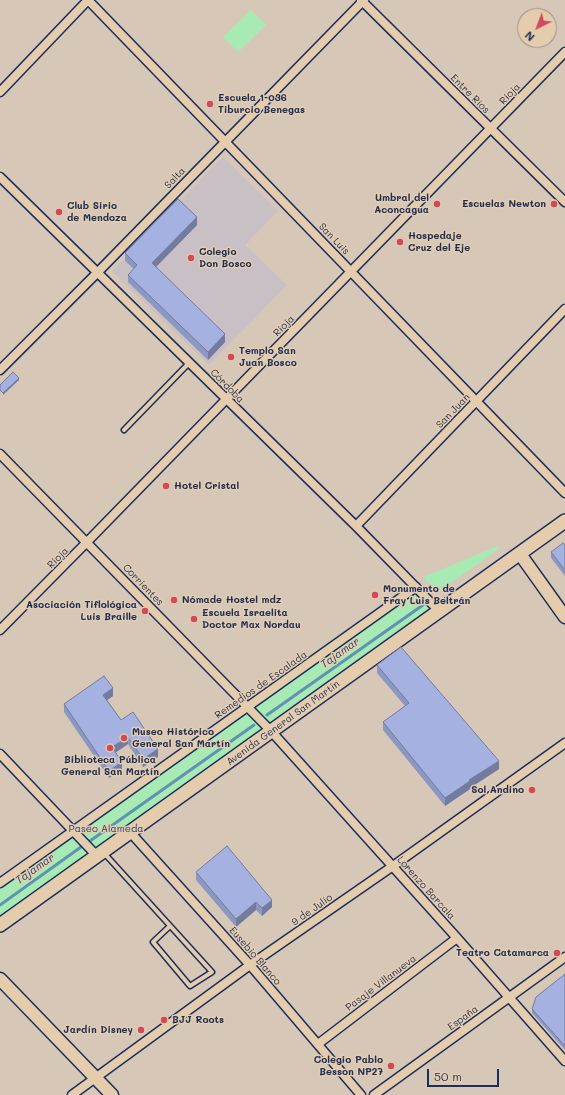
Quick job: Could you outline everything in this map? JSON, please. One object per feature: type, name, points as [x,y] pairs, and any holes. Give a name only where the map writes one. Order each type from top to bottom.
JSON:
[{"type":"main road","name":"Avenida General San Martín","points":[[0,925],[565,521]]},
{"type":"street","points":[[0,92],[88,0]]},
{"type":"street","name":"San Luis","points":[[88,0],[565,492]]},
{"type":"street","name":"Salta","points":[[0,370],[97,273],[362,0]]},
{"type":"street","name":"Entre Ríos","points":[[362,0],[565,202]]},
{"type":"street","name":"Rioja","points":[[0,630],[565,52]]},
{"type":"street","name":"Córdoba","points":[[0,177],[356,526],[439,611]]},
{"type":"street","name":"San Juan","points":[[356,526],[565,310]]},
{"type":"street","name":"Corrientes","points":[[0,454],[271,731]]},
{"type":"street","points":[[520,554],[565,617]]},
{"type":"street","name":"Remedios de Escalada","points":[[0,883],[416,587]]},
{"type":"street","name":"Lorenzo Barcala","points":[[271,731],[565,1060]]},
{"type":"street","name":"9 de Julio","points":[[72,1095],[250,965],[393,866],[565,743]]},
{"type":"street","points":[[0,754],[73,831],[100,854]]},
{"type":"street","name":"Eusebio Blanco","points":[[130,832],[250,965],[362,1095]]},
{"type":"street","name":"Pasaje Villanueva","points":[[318,1044],[457,938]]},
{"type":"street","name":"España","points":[[374,1095],[565,957]]},
{"type":"street","points":[[0,979],[112,1095]]},
{"type":"lane","points":[[124,430],[189,363]]},
{"type":"lane","points":[[100,854],[170,926],[212,972],[190,986],[154,942],[170,926]]},
{"type":"shaded area","name":"Colegio Don Bosco","points":[[223,157],[278,211],[245,245],[287,285],[209,365],[112,271]]},
{"type":"green space","points":[[251,10],[266,25],[238,52],[223,37]]},
{"type":"green space","points":[[498,546],[500,548],[438,592],[423,577]]},
{"type":"green space","name":"Paseo Alameda","points":[[416,587],[439,611],[0,925],[0,883]]},
{"type":"building","points":[[178,199],[197,217],[152,263],[225,334],[208,352],[128,275],[137,265],[125,253]]},
{"type":"building","points":[[13,372],[19,378],[3,393],[0,390],[0,385]]},
{"type":"building","points":[[563,543],[565,546],[565,570],[551,552]]},
{"type":"building","points":[[401,647],[499,761],[469,780],[470,781],[445,798],[383,722],[409,703],[377,665]]},
{"type":"building","points":[[104,676],[113,688],[103,695],[121,720],[133,712],[158,749],[143,759],[128,737],[112,747],[122,762],[109,771],[64,704]]},
{"type":"building","points":[[227,846],[272,900],[262,908],[256,902],[236,919],[196,872]]},
{"type":"building","points":[[565,974],[565,1046],[532,1009],[536,997]]},
{"type":"waterway","name":"Tajamar","points":[[267,715],[423,605]]},
{"type":"waterway","name":"Tajamar","points":[[90,841],[254,725]]},
{"type":"waterway","name":"Tajamar","points":[[0,905],[81,847]]},
{"type":"place","name":"Escuela 1-036 Tiburcio Benegas","points":[[210,104]]},
{"type":"place","name":"Umbral del Aconcagua","points":[[437,204]]},
{"type":"place","name":"Escuelas Newton","points":[[554,204]]},
{"type":"place","name":"Club Sirio de Mendoza","points":[[59,212]]},
{"type":"place","name":"Hospedaje Cruz del Eje","points":[[400,242]]},
{"type":"place","name":"Colegio Don Bosco","points":[[191,258]]},
{"type":"place","name":"Templo San Juan Bosco","points":[[231,357]]},
{"type":"place","name":"Hotel Cristal","points":[[166,486]]},
{"type":"place","name":"Monumento de Fray Luis Beltrán","points":[[375,595]]},
{"type":"place","name":"Nómade Hostel mdz","points":[[174,600]]},
{"type":"place","name":"Asociación Tiflológica Luis Braille","points":[[145,611]]},
{"type":"place","name":"Escuela Israelita Doctor Max Nordau","points":[[194,619]]},
{"type":"place","name":"Museo Histórico General San Martín","points":[[124,738]]},
{"type":"place","name":"Biblioteca Pública General San Martín","points":[[110,748]]},
{"type":"place","name":"Sol Andino","points":[[532,790]]},
{"type":"place","name":"Teatro Catamarca","points":[[557,953]]},
{"type":"place","name":"BJJ Roots","points":[[164,1020]]},
{"type":"place","name":"Jardín Disney","points":[[141,1030]]},
{"type":"place","name":"Colegio Pablo Besson NP27","points":[[391,1066]]}]
